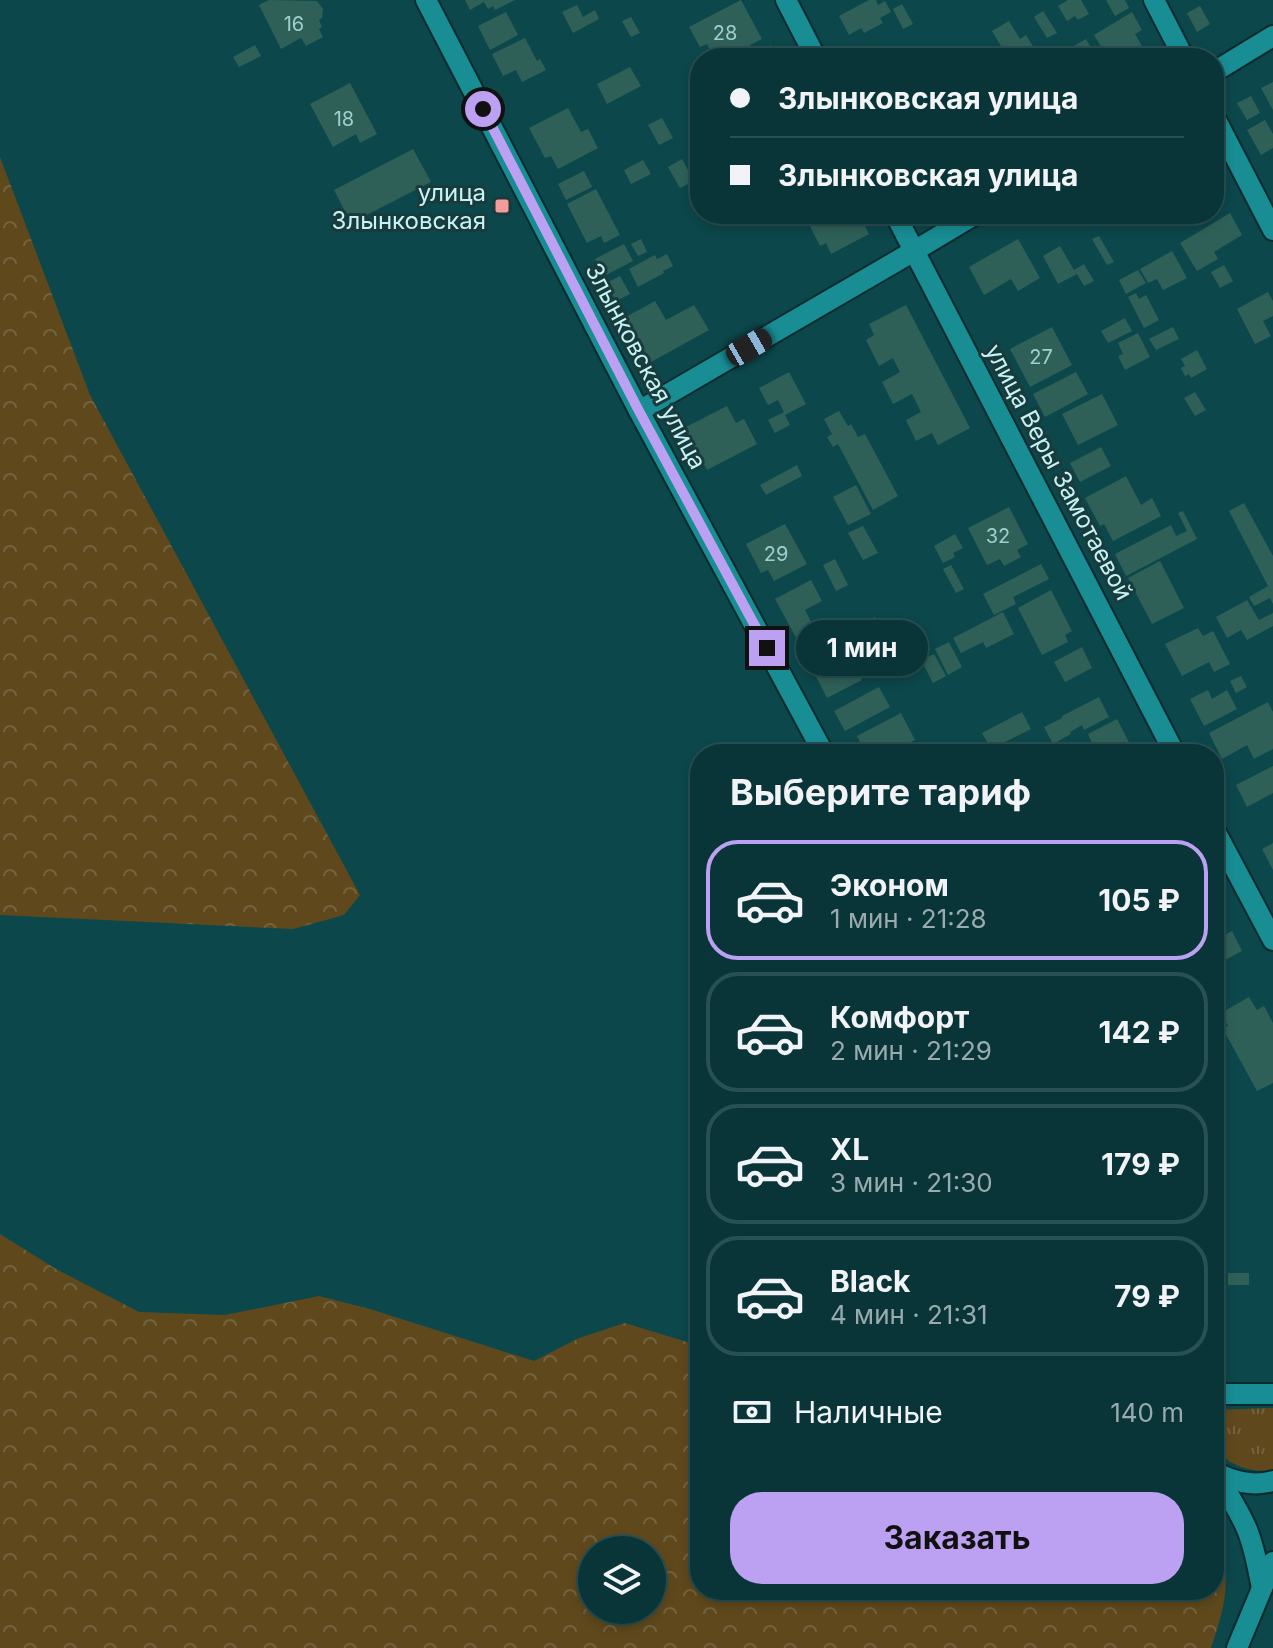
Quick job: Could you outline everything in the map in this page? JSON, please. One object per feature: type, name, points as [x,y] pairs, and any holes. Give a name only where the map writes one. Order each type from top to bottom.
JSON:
[{"type":"street","name":"Злынковская улица","points":[[426,0],[639,411],[819,744]]},
{"type":"street","points":[[786,0],[811,48]]},
{"type":"street","points":[[1154,0],[1179,48]]},
{"type":"street","points":[[1224,66],[1273,36]]},
{"type":"street","points":[[1224,135],[1273,230]]},
{"type":"street","name":"улица Веры Замотаевой","points":[[900,224],[1170,744]]},
{"type":"street","points":[[639,411],[959,224]]},
{"type":"street","points":[[1224,848],[1273,940]]},
{"type":"street","points":[[1224,1394],[1273,1394]]},
{"type":"street","points":[[1224,1477],[1248,1484],[1273,1481]]},
{"type":"street","points":[[1224,1487],[1247,1531],[1262,1588]]},
{"type":"street","points":[[1237,1648],[1273,1562]]},
{"type":"green space","points":[[0,157],[90,395],[360,895],[344,915],[293,929],[0,915]]},
{"type":"green space","points":[[0,1234],[56,1269],[139,1312],[225,1315],[319,1296],[534,1361],[579,1338],[625,1323],[690,1343],[690,1600],[1224,1600],[1211,1648],[0,1648]]},
{"type":"green space","points":[[1273,1408],[1273,1470],[1247,1469],[1224,1457],[1224,1410]]},
{"type":"building","points":[[269,0],[317,1],[323,9],[319,20],[322,27],[319,29],[323,37],[306,46],[301,38],[281,49],[259,5]]},
{"type":"building","points":[[465,0],[515,0],[495,10],[493,6],[488,9],[484,2],[470,10]]},
{"type":"building","points":[[741,0],[762,39],[750,45],[752,48],[709,48],[707,44],[700,47],[689,27]]},
{"type":"building","points":[[869,0],[876,0],[878,5],[885,1],[891,12],[880,18],[883,23],[864,33],[861,28],[849,35],[839,16]]},
{"type":"building","points":[[1068,0],[1081,0],[1089,14],[1067,21],[1058,6]]},
{"type":"building","points":[[1106,0],[1125,0],[1129,8],[1115,16]]},
{"type":"building","points":[[902,4],[913,24],[903,29],[893,9]]},
{"type":"building","points":[[577,5],[583,17],[595,10],[599,19],[573,33],[562,12]]},
{"type":"building","points":[[1200,6],[1210,24],[1197,32],[1187,13]]},
{"type":"building","points":[[1043,11],[1057,33],[1047,38],[1034,17]]},
{"type":"building","points":[[506,12],[518,35],[490,50],[478,26]]},
{"type":"building","points":[[1132,12],[1142,30],[1135,34],[1143,48],[1102,48],[1094,35]]},
{"type":"building","points":[[631,17],[640,33],[631,37],[622,21]]},
{"type":"building","points":[[1009,21],[1020,39],[1026,35],[1034,48],[1002,48],[992,31]]},
{"type":"building","points":[[525,38],[537,61],[540,59],[546,70],[522,82],[516,70],[503,76],[492,54]]},
{"type":"building","points":[[1086,39],[1091,48],[1070,48]]},
{"type":"building","points":[[255,45],[261,56],[239,67],[233,57]]},
{"type":"building","points":[[630,67],[641,86],[607,104],[597,84]]},
{"type":"building","points":[[1273,82],[1273,110],[1261,88]]},
{"type":"building","points":[[350,83],[377,134],[360,143],[356,134],[333,147],[310,104]]},
{"type":"building","points":[[1251,96],[1260,113],[1247,120],[1237,103]]},
{"type":"building","points":[[568,108],[581,132],[588,129],[598,148],[558,169],[551,156],[545,158],[529,128]]},
{"type":"building","points":[[662,118],[673,138],[659,145],[648,125]]},
{"type":"building","points":[[1265,120],[1273,134],[1273,148],[1261,155],[1247,130]]},
{"type":"building","points":[[413,149],[431,182],[351,223],[334,190]]},
{"type":"building","points":[[682,159],[690,174],[690,183],[680,188],[668,167]]},
{"type":"building","points":[[643,160],[651,174],[631,184],[624,170]]},
{"type":"building","points":[[584,171],[592,187],[566,200],[558,184]]},
{"type":"building","points":[[596,189],[620,235],[604,243],[601,236],[587,243],[567,204]]},
{"type":"building","points":[[1230,213],[1242,235],[1214,252],[1218,259],[1197,271],[1180,243],[1212,224],[1224,224],[1224,217]]},
{"type":"building","points":[[864,224],[869,234],[831,254],[826,243],[820,246],[810,226]]},
{"type":"building","points":[[1099,236],[1114,262],[1107,265],[1092,239]]},
{"type":"building","points":[[641,239],[647,252],[638,256],[631,244]]},
{"type":"building","points":[[1018,239],[1040,278],[1018,291],[1011,279],[984,295],[969,267]]},
{"type":"building","points":[[624,244],[633,261],[604,276],[595,259]]},
{"type":"building","points":[[1060,246],[1074,270],[1084,264],[1094,281],[1084,286],[1077,274],[1058,284],[1043,256]]},
{"type":"building","points":[[1172,251],[1187,278],[1163,290],[1157,279],[1148,283],[1140,269]]},
{"type":"building","points":[[667,254],[673,266],[638,287],[629,269],[655,255],[657,259]]},
{"type":"building","points":[[1224,265],[1233,281],[1220,288],[1211,272]]},
{"type":"building","points":[[1138,270],[1146,283],[1126,294],[1119,280]]},
{"type":"building","points":[[620,276],[630,294],[616,301],[606,283]]},
{"type":"building","points":[[1268,292],[1273,301],[1273,316],[1263,321],[1271,336],[1255,344],[1237,309]]},
{"type":"building","points":[[1136,293],[1139,299],[1146,295],[1159,320],[1144,328],[1128,297]]},
{"type":"building","points":[[655,301],[666,320],[694,305],[709,330],[651,362],[626,317]]},
{"type":"building","points":[[906,305],[970,428],[938,445],[932,433],[916,441],[906,420],[921,412],[912,394],[893,404],[882,382],[900,372],[893,358],[879,366],[866,340],[874,335],[869,324]]},
{"type":"building","points":[[1125,318],[1132,331],[1108,343],[1101,331]]},
{"type":"building","points":[[1052,327],[1072,365],[1030,387],[1010,349]]},
{"type":"building","points":[[1173,327],[1179,339],[1156,350],[1149,339]]},
{"type":"building","points":[[1138,333],[1150,357],[1125,370],[1118,356],[1123,354],[1118,343]]},
{"type":"building","points":[[1197,350],[1207,369],[1191,378],[1189,374],[1185,376],[1181,359]]},
{"type":"building","points":[[789,372],[806,404],[785,415],[790,425],[775,433],[768,420],[784,412],[778,400],[768,405],[759,388]]},
{"type":"building","points":[[1076,372],[1088,394],[1045,417],[1033,394]]},
{"type":"building","points":[[1195,392],[1206,410],[1195,416],[1184,398]]},
{"type":"building","points":[[1102,394],[1118,425],[1078,445],[1062,414]]},
{"type":"building","points":[[727,406],[736,423],[744,419],[757,444],[707,470],[684,428]]},
{"type":"building","points":[[839,411],[858,437],[865,434],[898,496],[873,510],[838,444],[833,447],[827,437],[832,434],[824,419]]},
{"type":"building","points":[[1101,447],[1111,466],[1080,482],[1070,463]]},
{"type":"building","points":[[797,465],[802,476],[766,495],[760,485]]},
{"type":"building","points":[[1126,476],[1141,505],[1152,498],[1161,516],[1113,541],[1104,524],[1100,526],[1085,498]]},
{"type":"building","points":[[856,485],[871,514],[848,525],[833,497]]},
{"type":"building","points":[[1244,503],[1273,556],[1273,604],[1270,598],[1254,606],[1249,597],[1268,586],[1229,511]]},
{"type":"building","points":[[1009,507],[1028,544],[1017,550],[1021,557],[1004,566],[1000,559],[987,565],[968,528]]},
{"type":"building","points":[[1183,511],[1197,539],[1126,576],[1115,554],[1171,525],[1176,536],[1187,531],[1178,513]]},
{"type":"building","points":[[785,524],[807,564],[774,581],[768,570],[761,573],[746,544]]},
{"type":"building","points":[[863,526],[878,553],[863,560],[848,533]]},
{"type":"building","points":[[955,534],[963,548],[943,563],[934,546]]},
{"type":"building","points":[[835,559],[848,585],[836,591],[823,565]]},
{"type":"building","points":[[1160,561],[1184,608],[1152,624],[1128,578]]},
{"type":"building","points":[[1041,564],[1049,579],[1013,597],[1016,604],[994,615],[983,594]]},
{"type":"building","points":[[951,565],[964,589],[956,593],[943,569]]},
{"type":"building","points":[[811,580],[822,601],[805,610],[817,633],[799,643],[775,599]]},
{"type":"building","points":[[1051,590],[1072,631],[1065,635],[1068,642],[1042,655],[1018,608]]},
{"type":"building","points":[[1247,600],[1259,620],[1273,613],[1273,626],[1247,640],[1241,630],[1227,638],[1216,617]]},
{"type":"building","points":[[1003,612],[1014,634],[986,648],[983,642],[961,653],[953,638]]},
{"type":"building","points":[[875,617],[891,646],[875,655],[859,625]]},
{"type":"building","points":[[1198,628],[1203,636],[1213,631],[1230,664],[1214,672],[1209,662],[1182,676],[1165,644]]},
{"type":"building","points":[[840,638],[862,680],[827,698],[806,657]]},
{"type":"building","points":[[949,642],[962,667],[948,675],[935,649]]},
{"type":"building","points":[[1082,647],[1092,668],[1065,682],[1054,662]]},
{"type":"building","points":[[894,649],[902,664],[889,671],[881,656]]},
{"type":"building","points":[[934,654],[946,676],[933,683],[921,660]]},
{"type":"building","points":[[1241,676],[1247,687],[1236,693],[1230,681]]},
{"type":"building","points":[[879,687],[890,707],[845,731],[834,711]]},
{"type":"building","points":[[1208,690],[1212,699],[1227,690],[1237,709],[1204,726],[1190,699]]},
{"type":"building","points":[[1099,697],[1109,717],[1084,730],[1082,725],[1053,744],[1044,727]]},
{"type":"building","points":[[1268,702],[1273,712],[1273,749],[1254,759],[1247,745],[1224,758],[1224,744],[1214,744],[1209,733]]},
{"type":"building","points":[[1022,712],[1031,729],[1001,744],[988,744],[982,733]]},
{"type":"building","points":[[901,713],[915,740],[907,744],[861,744],[857,736]]},
{"type":"building","points":[[1117,719],[1130,744],[1090,744],[1088,734]]},
{"type":"building","points":[[1273,766],[1273,793],[1247,807],[1236,785]]},
{"type":"building","points":[[1273,843],[1273,870],[1262,849]]},
{"type":"building","points":[[1232,931],[1242,951],[1224,961],[1224,935]]},
{"type":"building","points":[[1249,997],[1257,1010],[1264,1006],[1273,1023],[1273,1083],[1257,1091],[1224,1031],[1228,1026],[1224,1011]]},
{"type":"building","points":[[1228,1273],[1249,1273],[1249,1285],[1228,1285]]},
{"type":"place","name":"улица Злынковская","points":[[502,206]]},
{"type":"route","points":[[483,109],[639,411],[767,648]]}]
